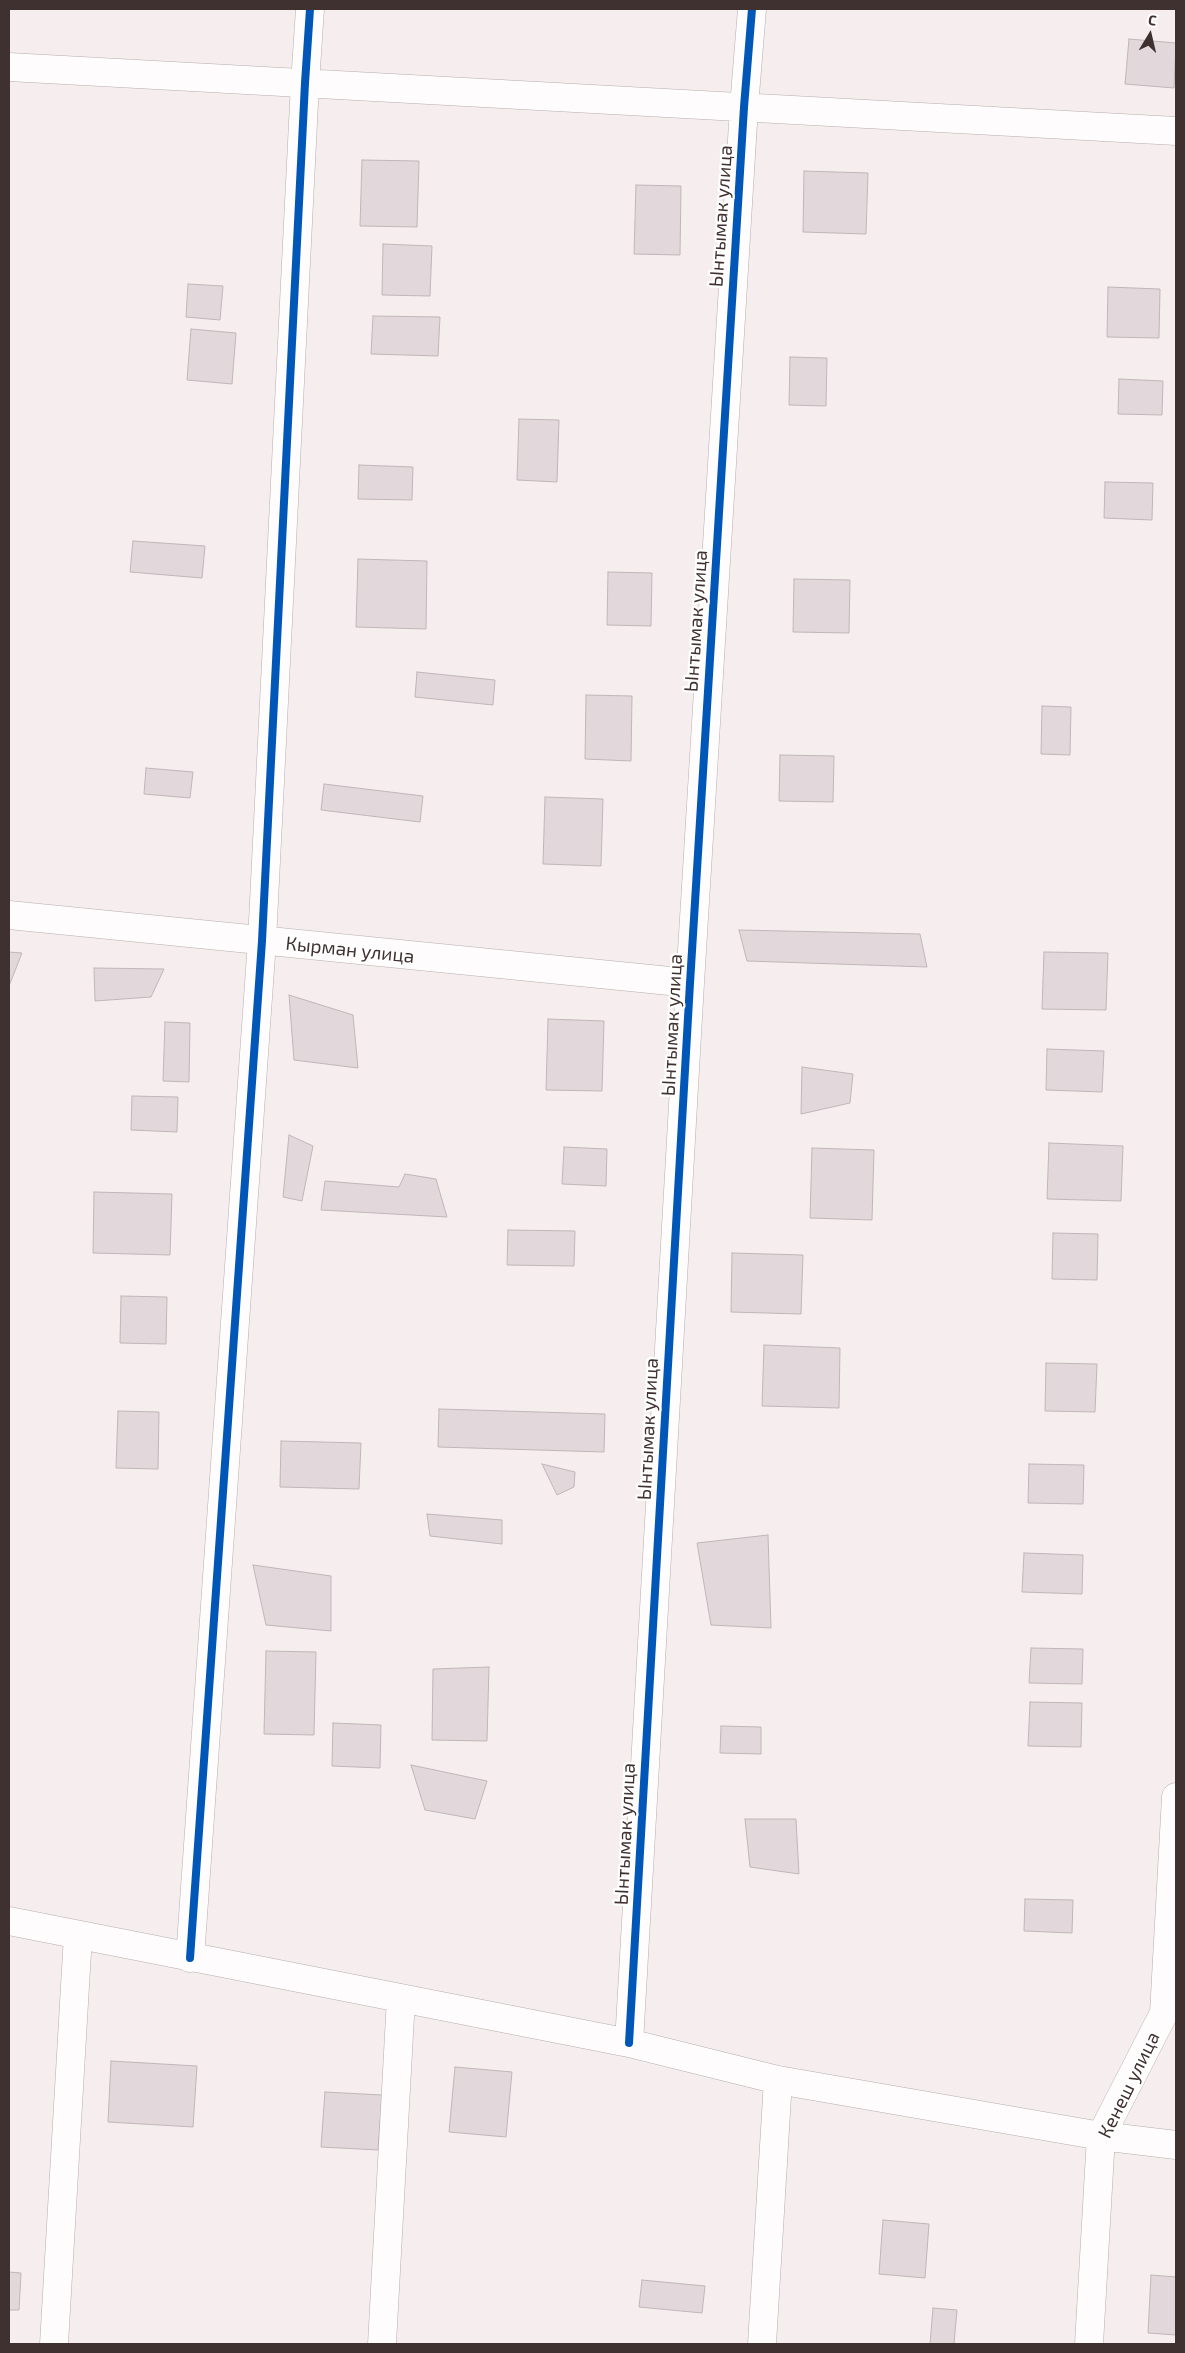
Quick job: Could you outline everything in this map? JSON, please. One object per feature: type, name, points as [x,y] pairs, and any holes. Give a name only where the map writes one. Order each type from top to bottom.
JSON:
[{"type":"street","points":[[190,1958],[262,941],[304,83],[310,9]]},
{"type":"street","name":"Ынтымак улица","points":[[629,2043],[690,983],[744,107],[752,9]]},
{"type":"street","points":[[9,67],[1176,131]]},
{"type":"street","name":"Кырман улица","points":[[9,915],[690,983]]},
{"type":"street","name":"Кенеш улица","points":[[1089,2344],[1101,2136],[1164,2013],[1176,1797]]},
{"type":"street","points":[[9,1921],[629,2043],[778,2080],[1101,2136],[1176,2145]]},
{"type":"street","points":[[54,2344],[78,1935]]},
{"type":"street","points":[[382,2344],[400,1998]]},
{"type":"street","points":[[762,2344],[778,2080]]},
{"type":"building","points":[[1129,39],[1176,43],[1174,88],[1125,84]]},
{"type":"building","points":[[362,160],[419,161],[417,227],[360,226]]},
{"type":"building","points":[[804,171],[868,173],[866,234],[803,232]]},
{"type":"building","points":[[636,185],[681,186],[680,255],[634,254]]},
{"type":"building","points":[[383,244],[432,246],[430,296],[382,295]]},
{"type":"building","points":[[188,284],[223,286],[220,320],[186,317]]},
{"type":"building","points":[[1108,287],[1160,289],[1159,338],[1107,337]]},
{"type":"building","points":[[373,316],[440,317],[438,356],[371,354]]},
{"type":"building","points":[[191,329],[236,333],[232,384],[187,380]]},
{"type":"building","points":[[790,357],[827,358],[826,406],[789,405]]},
{"type":"building","points":[[1119,379],[1163,381],[1162,415],[1118,414]]},
{"type":"building","points":[[519,419],[559,420],[557,482],[517,480]]},
{"type":"building","points":[[359,465],[413,467],[412,500],[358,499]]},
{"type":"building","points":[[1105,482],[1153,483],[1152,520],[1104,518]]},
{"type":"building","points":[[133,541],[205,546],[202,578],[130,572]]},
{"type":"building","points":[[358,559],[427,561],[426,629],[356,627]]},
{"type":"building","points":[[608,572],[652,573],[651,626],[607,625]]},
{"type":"building","points":[[794,579],[850,580],[849,633],[793,632]]},
{"type":"building","points":[[417,672],[495,680],[493,705],[415,697]]},
{"type":"building","points":[[586,695],[632,696],[631,761],[585,759]]},
{"type":"building","points":[[1042,706],[1071,707],[1070,755],[1041,754]]},
{"type":"building","points":[[780,755],[834,756],[833,802],[779,801]]},
{"type":"building","points":[[146,768],[193,772],[190,798],[144,794]]},
{"type":"building","points":[[324,784],[423,796],[420,822],[321,810]]},
{"type":"building","points":[[545,797],[603,799],[601,866],[543,864]]},
{"type":"building","points":[[739,930],[920,934],[927,967],[747,961]]},
{"type":"building","points":[[9,952],[22,953],[9,986]]},
{"type":"building","points":[[1044,952],[1108,953],[1106,1010],[1042,1009]]},
{"type":"building","points":[[94,968],[164,969],[151,997],[95,1001]]},
{"type":"building","points":[[289,995],[353,1015],[358,1068],[294,1060]]},
{"type":"building","points":[[548,1019],[604,1021],[602,1091],[546,1090]]},
{"type":"building","points":[[165,1022],[190,1023],[189,1082],[163,1081]]},
{"type":"building","points":[[1047,1049],[1104,1051],[1102,1092],[1046,1090]]},
{"type":"building","points":[[802,1067],[853,1074],[850,1103],[801,1114]]},
{"type":"building","points":[[132,1096],[178,1097],[177,1132],[131,1130]]},
{"type":"building","points":[[289,1135],[313,1146],[302,1201],[283,1197]]},
{"type":"building","points":[[1049,1143],[1123,1146],[1121,1201],[1047,1199]]},
{"type":"building","points":[[564,1147],[607,1149],[606,1186],[562,1184]]},
{"type":"building","points":[[812,1148],[874,1150],[872,1220],[810,1218]]},
{"type":"building","points":[[405,1174],[436,1179],[447,1217],[321,1210],[325,1181],[399,1187]]},
{"type":"building","points":[[94,1192],[172,1194],[170,1255],[93,1253]]},
{"type":"building","points":[[508,1230],[575,1231],[574,1266],[507,1265]]},
{"type":"building","points":[[1053,1233],[1098,1234],[1097,1280],[1052,1279]]},
{"type":"building","points":[[732,1253],[803,1255],[801,1314],[731,1312]]},
{"type":"building","points":[[121,1296],[167,1297],[166,1344],[120,1343]]},
{"type":"building","points":[[764,1345],[840,1348],[839,1408],[762,1406]]},
{"type":"building","points":[[1046,1363],[1097,1364],[1095,1412],[1045,1411]]},
{"type":"building","points":[[439,1409],[605,1414],[604,1452],[438,1447]]},
{"type":"building","points":[[118,1411],[159,1412],[158,1469],[116,1468]]},
{"type":"building","points":[[281,1441],[361,1443],[359,1489],[280,1487]]},
{"type":"building","points":[[542,1464],[575,1472],[574,1487],[557,1495]]},
{"type":"building","points":[[1029,1464],[1084,1465],[1083,1504],[1028,1503]]},
{"type":"building","points":[[427,1514],[502,1520],[502,1544],[430,1536]]},
{"type":"building","points":[[768,1535],[771,1628],[711,1625],[697,1543]]},
{"type":"building","points":[[1024,1553],[1083,1555],[1082,1594],[1022,1592]]},
{"type":"building","points":[[253,1565],[331,1576],[331,1631],[266,1625]]},
{"type":"building","points":[[1031,1648],[1083,1649],[1082,1684],[1029,1683]]},
{"type":"building","points":[[266,1651],[316,1652],[314,1735],[264,1734]]},
{"type":"building","points":[[489,1667],[487,1741],[432,1740],[433,1669]]},
{"type":"building","points":[[1030,1702],[1082,1703],[1081,1747],[1028,1746]]},
{"type":"building","points":[[333,1723],[381,1725],[380,1768],[332,1766]]},
{"type":"building","points":[[721,1726],[761,1727],[761,1754],[720,1753]]},
{"type":"building","points":[[411,1765],[487,1781],[475,1819],[425,1810]]},
{"type":"building","points":[[745,1819],[796,1819],[799,1874],[750,1867]]},
{"type":"building","points":[[1025,1899],[1073,1900],[1072,1933],[1024,1931]]},
{"type":"building","points":[[111,2061],[197,2066],[193,2127],[108,2122]]},
{"type":"building","points":[[455,2067],[512,2072],[506,2137],[449,2132]]},
{"type":"building","points":[[325,2092],[382,2095],[378,2150],[321,2147]]},
{"type":"building","points":[[883,2220],[929,2224],[925,2278],[879,2274]]},
{"type":"building","points":[[9,2272],[21,2273],[19,2310],[9,2310]]},
{"type":"building","points":[[1151,2275],[1176,2277],[1176,2335],[1148,2333]]},
{"type":"building","points":[[642,2280],[705,2286],[702,2313],[639,2307]]},
{"type":"building","points":[[933,2308],[957,2310],[954,2344],[930,2344]]},
{"type":"cycle path","points":[[190,1958],[262,941],[310,9]]},
{"type":"cycle path","points":[[629,2043],[690,983],[744,107],[752,9]]}]
